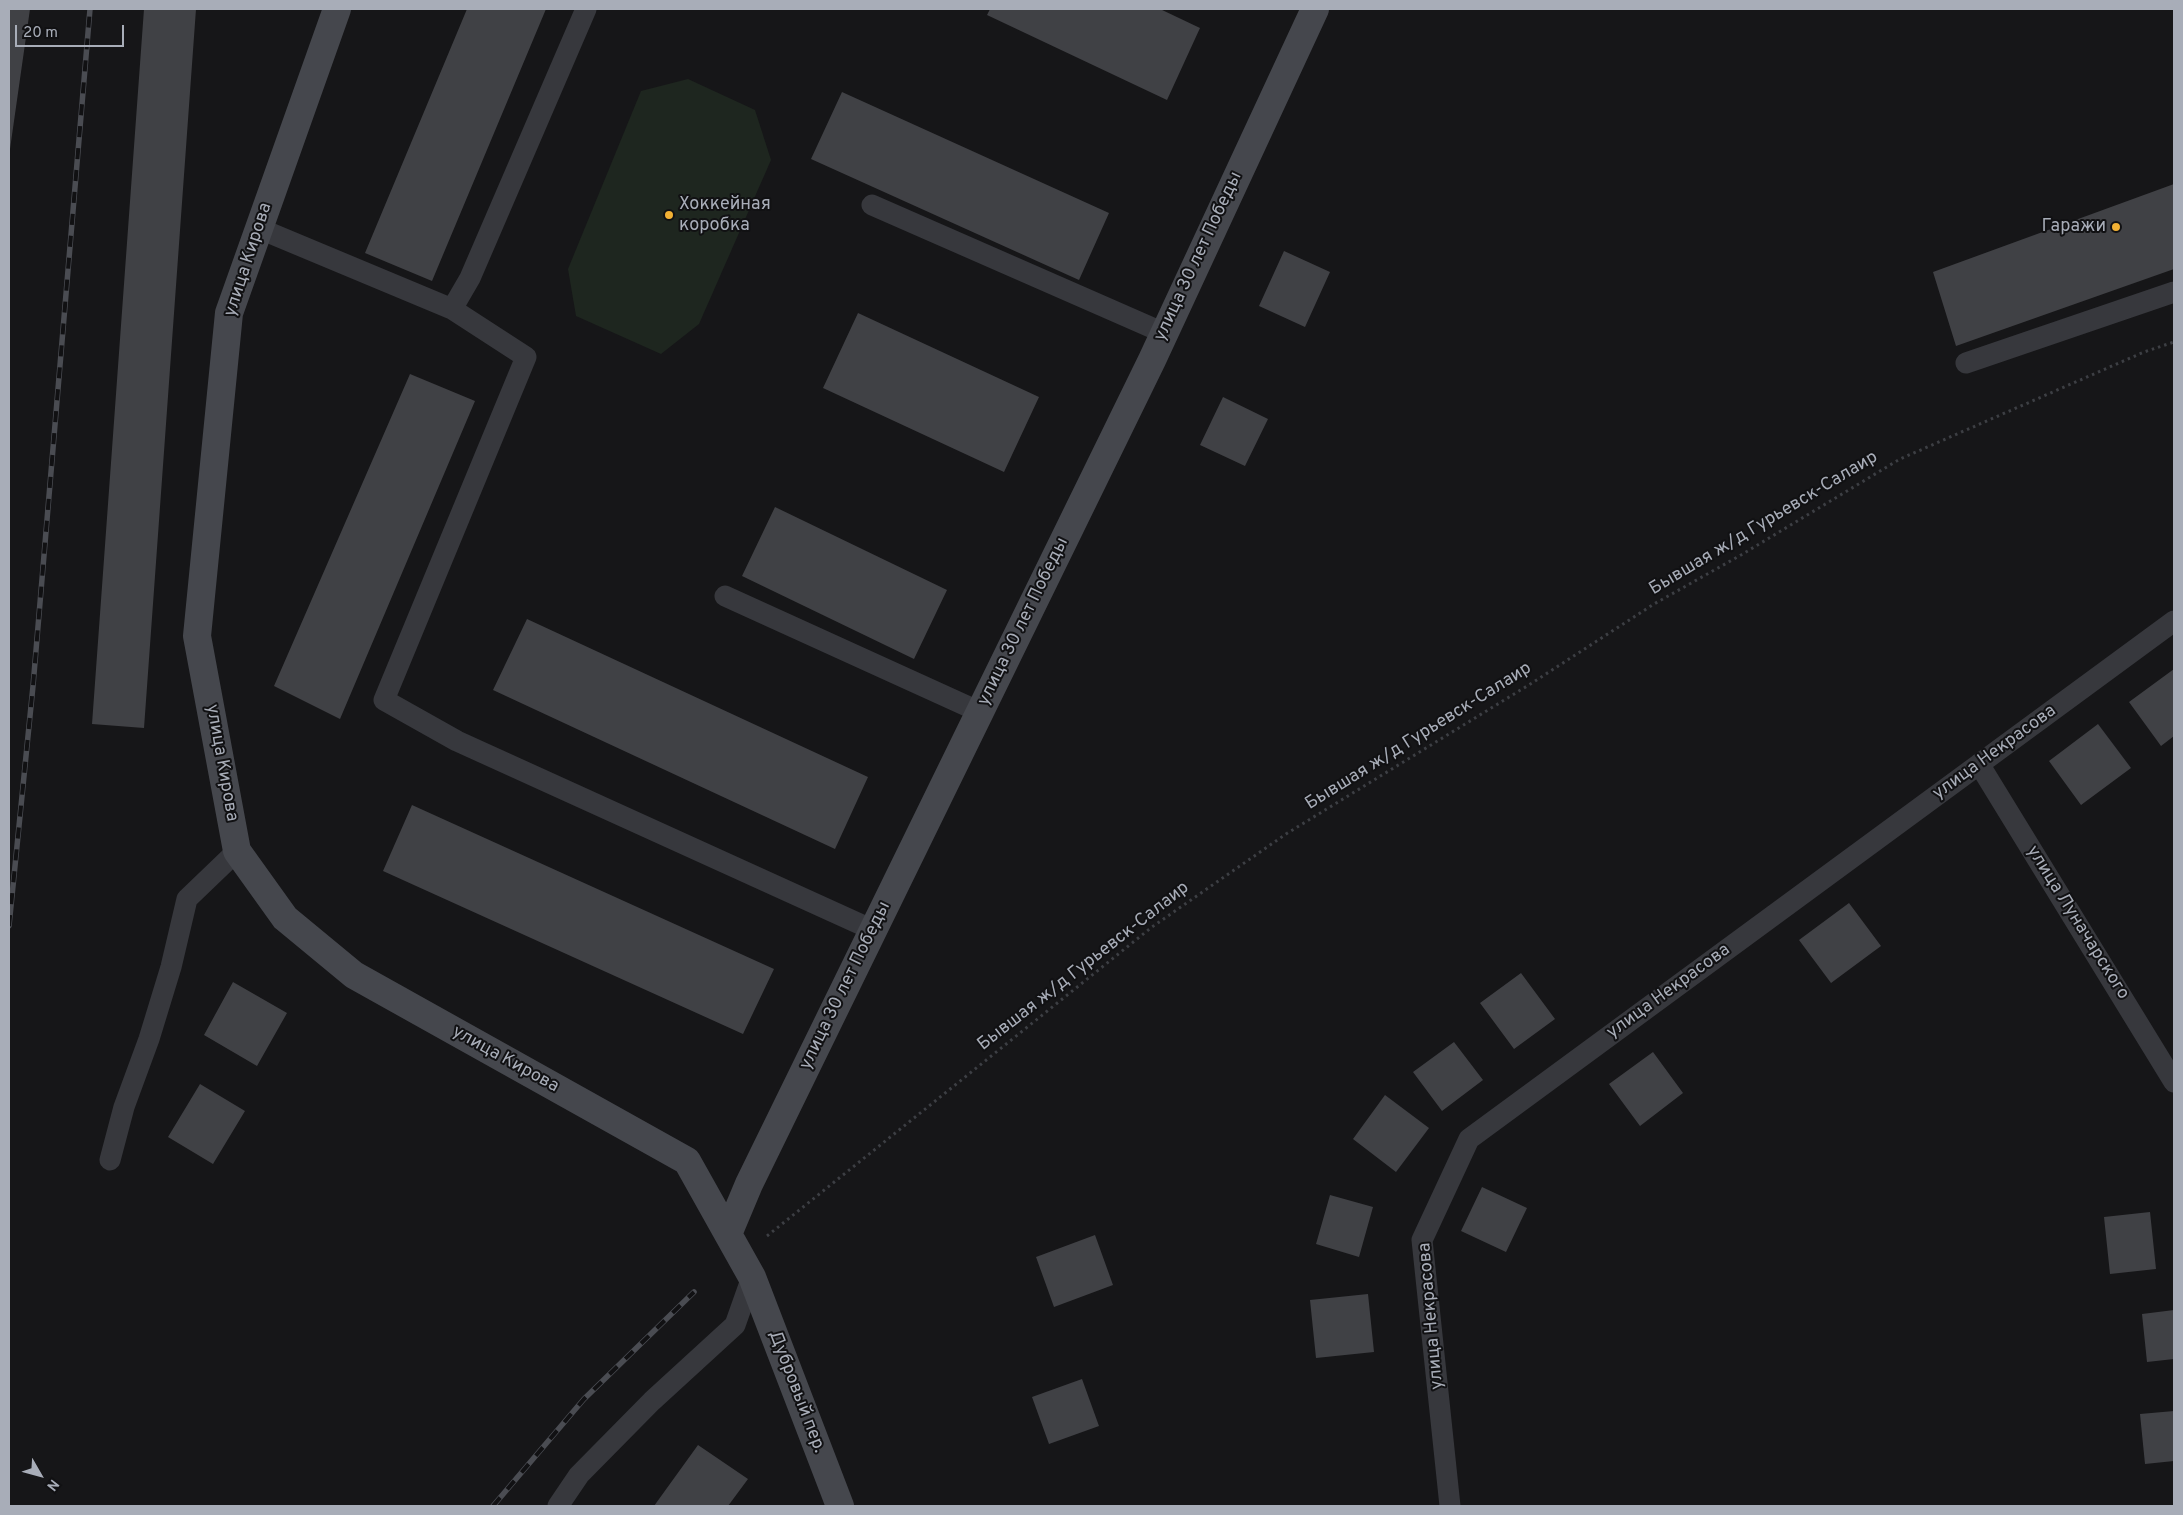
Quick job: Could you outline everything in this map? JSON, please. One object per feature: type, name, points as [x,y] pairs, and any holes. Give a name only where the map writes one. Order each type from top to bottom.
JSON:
[{"type":"street","name":"улица Кирова","points":[[337,9],[229,313],[197,636],[237,852],[285,918],[354,976],[687,1161],[740,1256]]},
{"type":"street","name":"улица 30 лет Победы","points":[[740,1256],[749,1184],[1164,333],[1315,9]]},
{"type":"street","name":"Дубровый пер.","points":[[740,1256],[840,1506]]},
{"type":"lane","points":[[452,309],[470,278],[586,9]]},
{"type":"lane","points":[[872,205],[1164,333]]},
{"type":"lane","points":[[258,228],[452,309],[526,357],[384,700],[457,740],[873,930]]},
{"type":"lane","points":[[1966,363],[2174,292]]},
{"type":"lane","points":[[725,596],[980,712]]},
{"type":"lane","name":"улица Некрасова","points":[[1450,1506],[1422,1240],[1469,1139],[2174,622]]},
{"type":"lane","name":"улица Луначарского","points":[[1979,764],[2174,1082]]},
{"type":"lane","points":[[110,1160],[124,1107],[149,1039],[171,967],[187,899],[237,852]]},
{"type":"lane","points":[[558,1506],[578,1475],[652,1401],[735,1325],[740,1256]]},
{"type":"path","name":"Бывшая ж/д Гурьевск-Салаир","points":[[740,1256],[1152,927],[1286,834],[1532,683],[1654,604],[1741,555],[1900,459],[2144,352],[2174,342]]},
{"type":"shaded area","name":"Хоккейная коробка","points":[[688,79],[755,110],[771,160],[699,324],[661,354],[576,316],[568,269],[641,91]]},
{"type":"building","points":[[9,9],[30,9],[10,149],[9,149]]},
{"type":"building","points":[[144,9],[196,9],[144,728],[92,724]]},
{"type":"building","points":[[467,9],[546,9],[432,281],[365,253]]},
{"type":"building","points":[[990,9],[1160,9],[1200,28],[1167,100],[987,15]]},
{"type":"building","points":[[842,92],[1109,213],[1079,280],[811,159]]},
{"type":"building","name":"Гаражи","points":[[2174,184],[2174,269],[1956,346],[1933,272]]},
{"type":"building","points":[[1284,251],[1330,272],[1305,327],[1259,306]]},
{"type":"building","points":[[858,313],[1039,397],[1004,472],[823,388]]},
{"type":"building","points":[[410,374],[475,401],[340,719],[274,686]]},
{"type":"building","points":[[1223,397],[1268,419],[1245,466],[1200,445]]},
{"type":"building","points":[[775,507],[947,590],[914,659],[742,576]]},
{"type":"building","points":[[527,619],[868,777],[835,849],[493,690]]},
{"type":"building","points":[[2174,669],[2174,736],[2161,746],[2129,702]]},
{"type":"building","points":[[2098,724],[2131,768],[2081,805],[2049,761]]},
{"type":"building","points":[[412,805],[774,969],[743,1034],[383,871]]},
{"type":"building","points":[[1849,903],[1881,946],[1831,983],[1799,940]]},
{"type":"building","points":[[1521,973],[1555,1019],[1514,1049],[1480,1003]]},
{"type":"building","points":[[233,982],[287,1013],[257,1066],[204,1035]]},
{"type":"building","points":[[1454,1042],[1483,1080],[1442,1111],[1413,1072]]},
{"type":"building","points":[[1653,1052],[1683,1093],[1640,1126],[1609,1084]]},
{"type":"building","points":[[200,1084],[245,1111],[213,1164],[168,1137]]},
{"type":"building","points":[[1385,1095],[1429,1128],[1396,1172],[1353,1139]]},
{"type":"building","points":[[1482,1187],[1527,1208],[1506,1252],[1461,1231]]},
{"type":"building","points":[[1330,1195],[1373,1207],[1359,1257],[1316,1244]]},
{"type":"building","points":[[2150,1212],[2156,1269],[2110,1274],[2104,1217]]},
{"type":"building","points":[[1095,1235],[1113,1285],[1054,1307],[1036,1257]]},
{"type":"building","points":[[1368,1294],[1374,1352],[1316,1358],[1310,1300]]},
{"type":"building","points":[[2174,1310],[2174,1359],[2147,1362],[2142,1314]]},
{"type":"building","points":[[1082,1379],[1099,1426],[1049,1444],[1032,1397]]},
{"type":"building","points":[[2174,1411],[2174,1461],[2145,1464],[2140,1414]]},
{"type":"building","points":[[698,1445],[748,1479],[728,1506],[654,1506]]},
{"type":"railway","points":[[9,926],[33,686],[90,9]]},
{"type":"railway","points":[[493,1506],[584,1399],[694,1292]]},
{"type":"place","name":"Хоккейная коробка","points":[[669,215]]},
{"type":"place","name":"Гаражи","points":[[2116,227]]}]
